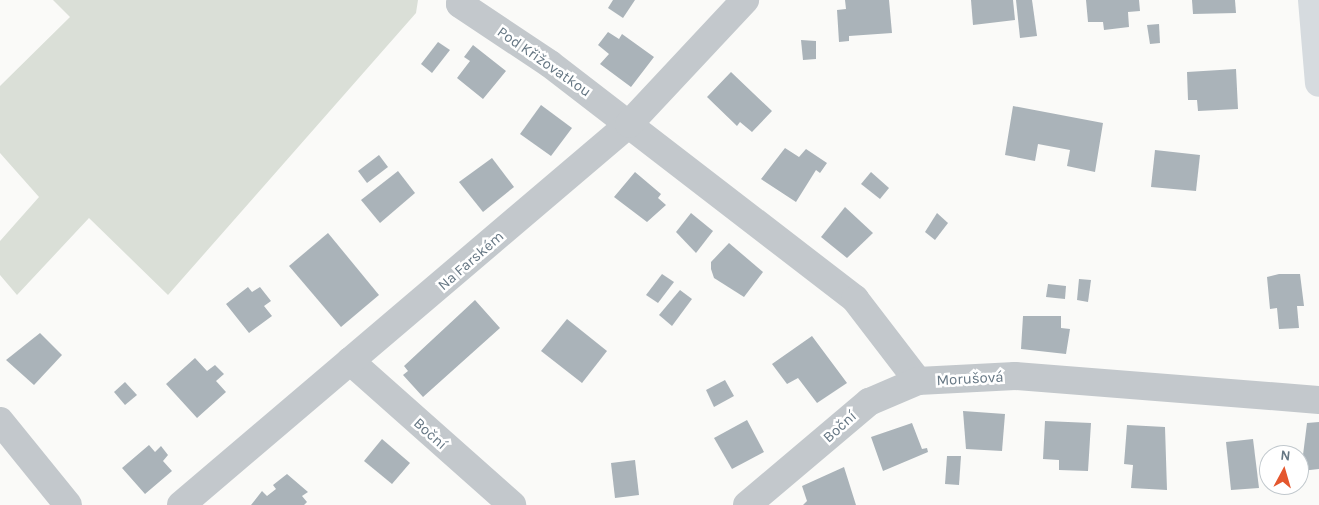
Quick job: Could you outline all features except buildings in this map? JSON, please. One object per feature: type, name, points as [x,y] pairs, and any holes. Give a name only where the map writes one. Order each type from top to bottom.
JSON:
[{"type":"main road","points":[[1312,0],[1319,82]]},
{"type":"street","name":"Pod Křižovatkou","points":[[461,0],[460,4],[629,124]]},
{"type":"street","name":"Na Farském","points":[[181,505],[629,124],[745,0]]},
{"type":"street","name":"Morušová","points":[[629,124],[855,299],[918,381],[1016,376],[1319,400]]},
{"type":"street","name":"Boční","points":[[350,361],[512,505]]},
{"type":"street","name":"Boční","points":[[746,505],[869,402],[918,381]]},
{"type":"street","points":[[0,421],[68,505]]},
{"type":"shaded area","points":[[53,0],[418,0],[416,13],[168,295],[89,218],[17,295],[0,275],[0,241],[39,197],[0,153],[0,86],[70,17]]}]
